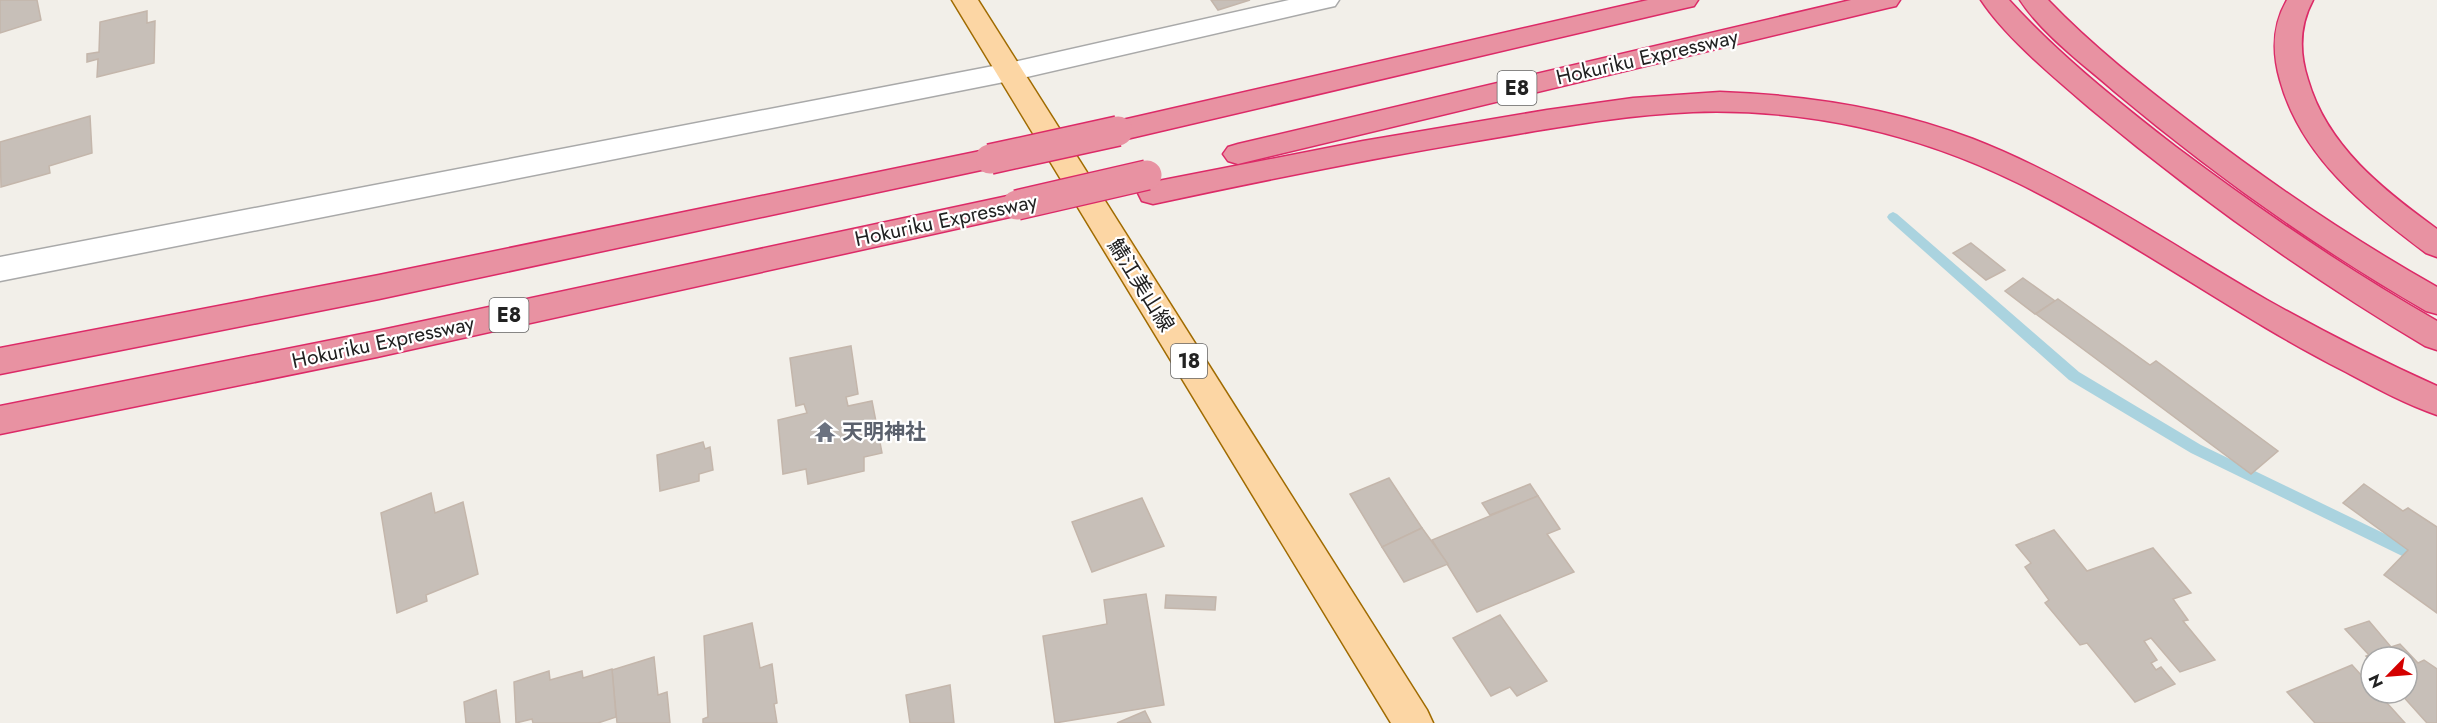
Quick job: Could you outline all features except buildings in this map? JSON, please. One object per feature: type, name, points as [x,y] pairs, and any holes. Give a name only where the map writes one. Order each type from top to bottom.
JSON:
[{"type":"highway","points":[[1589,22],[1664,0]]},
{"type":"highway","name":"E8","points":[[0,361],[379,287],[990,159],[1685,0]]},
{"type":"highway","name":"Hokuriku Expressway","points":[[0,420],[1150,184],[1887,0]]},
{"type":"highway","points":[[1994,0],[2058,64],[2121,119],[2206,186],[2348,284],[2437,337]]},
{"type":"highway","points":[[2033,0],[2096,62],[2219,161],[2310,225],[2385,273],[2437,302]]},
{"type":"highway","points":[[2300,0],[2292,12],[2286,48],[2294,87],[2313,128],[2349,173],[2394,214],[2437,245]]},
{"type":"highway","points":[[1150,184],[1448,135],[1647,106],[1720,102],[1788,105],[1860,116],[1928,134],[1994,159],[2063,194],[2256,309],[2354,363],[2437,401]]},
{"type":"main road","name":"鯖江美山線","points":[[964,0],[1413,723]]},
{"type":"street","points":[[0,269],[1010,72],[1326,0]]},
{"type":"waterway","points":[[1893,217],[2074,376],[2196,449],[2437,566]]},
{"type":"place","name":"天明神社","points":[[825,432]]}]
